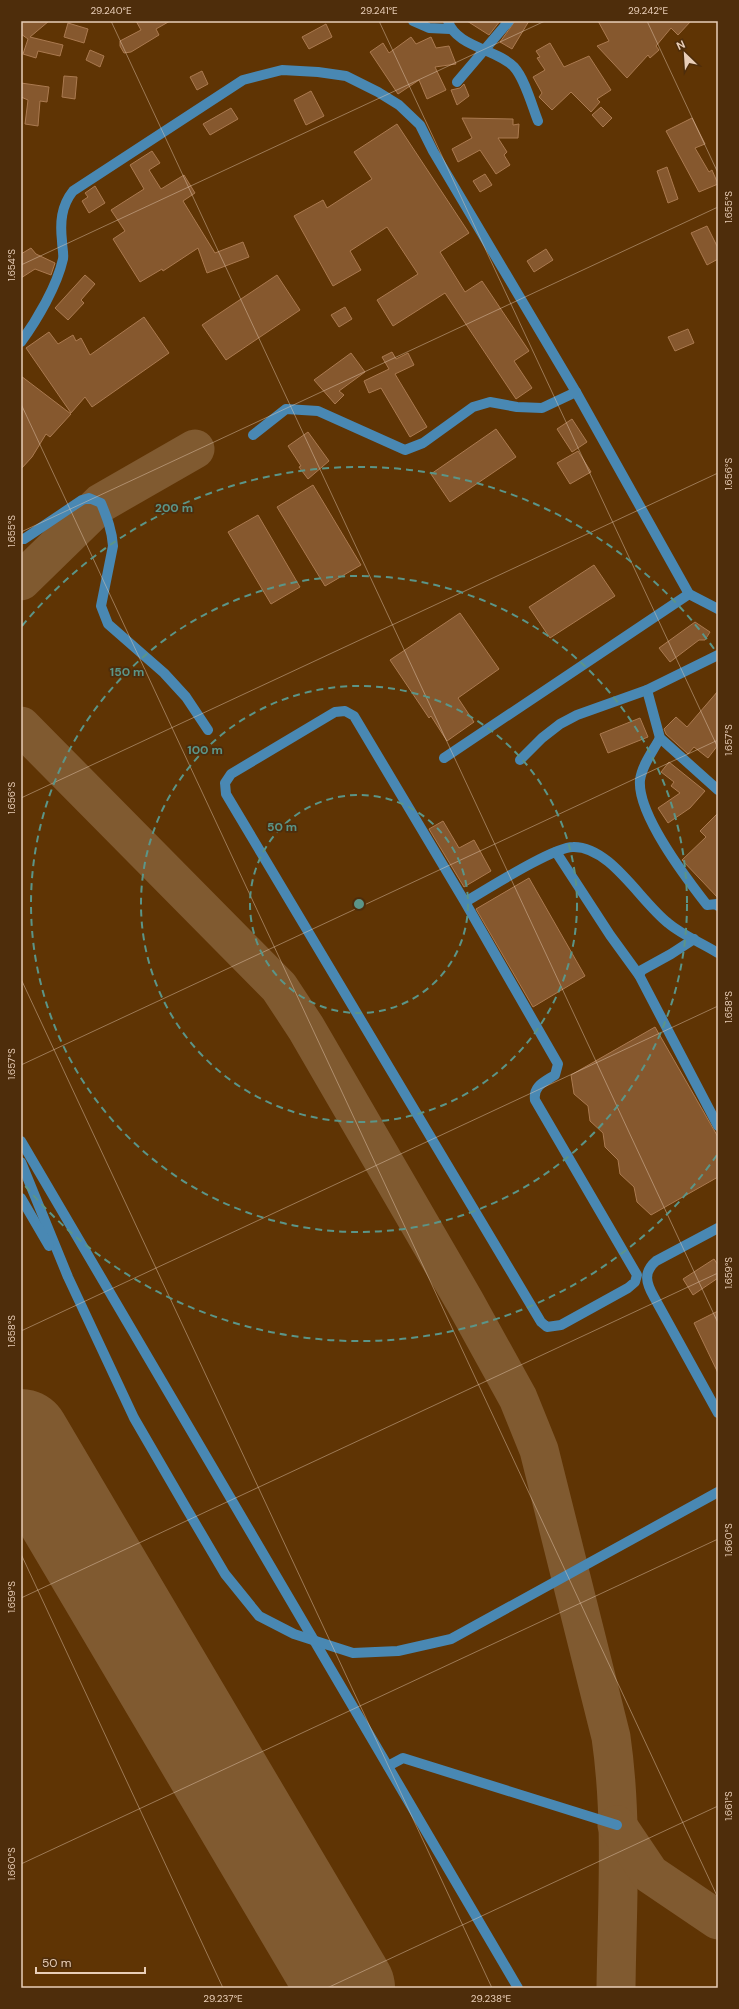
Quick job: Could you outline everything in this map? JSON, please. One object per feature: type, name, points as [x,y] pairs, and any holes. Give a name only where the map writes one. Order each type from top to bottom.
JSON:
[{"type":"street","points":[[413,21],[429,28],[449,25],[484,51],[496,54],[516,69],[538,121]]},
{"type":"street","points":[[457,82],[509,21]]},
{"type":"street","points":[[21,342],[30,329],[54,284],[61,264],[63,258],[61,234],[62,211],[66,200],[73,191],[244,80],[282,70],[318,72],[346,76],[399,104],[420,125],[433,152],[576,392],[689,594],[718,609]]},
{"type":"street","points":[[253,435],[286,409],[318,411],[404,450],[423,443],[473,407],[490,402],[517,407],[542,408],[576,392]]},
{"type":"street","points":[[21,539],[24,539],[82,500],[89,498],[101,503],[110,524],[113,546],[101,606],[108,624],[164,672],[186,697],[208,730]]},
{"type":"street","points":[[444,758],[689,594]]},
{"type":"street","points":[[520,760],[542,738],[560,724],[578,715],[648,690],[718,654]]},
{"type":"street","points":[[648,690],[660,738],[718,790]]},
{"type":"street","points":[[345,711],[354,716],[465,902],[558,1064],[555,1076],[537,1086],[534,1092],[535,1100],[637,1275],[635,1282],[628,1288],[555,1327],[547,1327],[541,1322],[226,794],[225,783],[231,774],[335,712],[345,711]]},
{"type":"street","points":[[660,738],[644,767],[640,778],[640,791],[655,830],[679,867],[707,905],[718,904]]},
{"type":"street","points":[[465,902],[556,852],[572,847],[587,848],[608,860],[651,909],[670,925],[718,953]]},
{"type":"street","points":[[556,852],[610,935],[639,975],[718,1126]]},
{"type":"street","points":[[639,975],[642,970],[694,939]]},
{"type":"street","points":[[21,1141],[518,1988]]},
{"type":"street","points":[[21,1162],[68,1277],[134,1418],[225,1574],[259,1616],[294,1634],[353,1653],[398,1651],[451,1639],[718,1492]]},
{"type":"street","points":[[21,1198],[68,1277]]},
{"type":"street","points":[[718,1228],[656,1261],[649,1267],[647,1276],[648,1285],[654,1297],[718,1413]]},
{"type":"street","points":[[388,1766],[403,1758],[617,1825]]},
{"type":"building","points":[[21,21],[49,21],[30,37],[63,45],[60,56],[38,51],[36,58],[23,54],[28,39],[21,34]]},
{"type":"building","points":[[136,21],[170,21],[156,29],[159,35],[131,52],[124,53],[120,46],[120,41],[141,30]]},
{"type":"building","points":[[467,21],[500,21],[489,35]]},
{"type":"building","points":[[515,21],[529,21],[512,49],[500,42]]},
{"type":"building","points":[[598,21],[691,21],[678,35],[671,28],[656,46],[659,50],[650,58],[648,55],[627,78],[597,46],[609,41]]},
{"type":"building","points":[[68,23],[88,29],[84,43],[64,37]]},
{"type":"building","points":[[326,24],[332,37],[309,49],[302,37]]},
{"type":"building","points":[[411,37],[416,44],[431,37],[436,48],[449,46],[456,64],[435,67],[446,90],[427,99],[419,80],[398,94],[370,52],[383,43],[389,53]]},
{"type":"building","points":[[550,43],[564,67],[589,56],[611,90],[597,99],[600,102],[591,112],[571,92],[552,110],[539,97],[542,93],[533,77],[545,70],[537,58],[540,57],[536,51]]},
{"type":"building","points":[[90,50],[104,56],[100,67],[86,60]]},
{"type":"building","points":[[202,71],[208,84],[197,90],[190,77]]},
{"type":"building","points":[[64,76],[77,77],[75,99],[62,97]]},
{"type":"building","points":[[21,83],[49,87],[47,102],[40,101],[38,126],[25,124],[28,100],[21,97]]},
{"type":"building","points":[[464,84],[469,96],[457,105],[451,90],[460,88]]},
{"type":"building","points":[[311,91],[324,116],[306,125],[294,100]]},
{"type":"building","points":[[601,107],[612,118],[603,127],[592,115]]},
{"type":"building","points":[[231,108],[238,119],[210,135],[203,124]]},
{"type":"building","points":[[462,118],[513,119],[513,125],[519,124],[518,138],[498,138],[507,152],[504,155],[510,165],[496,174],[480,150],[458,162],[452,149],[472,138]]},
{"type":"building","points":[[692,118],[705,144],[695,148],[709,172],[712,170],[718,184],[699,192],[666,131]]},
{"type":"building","points":[[397,124],[469,233],[440,252],[465,292],[482,281],[529,351],[514,361],[532,388],[516,399],[445,293],[393,326],[377,300],[418,274],[387,227],[350,251],[361,270],[333,286],[294,216],[323,200],[327,208],[372,179],[354,152]]},
{"type":"building","points":[[152,151],[160,163],[149,170],[161,189],[184,175],[195,193],[183,201],[215,253],[243,242],[249,257],[207,273],[198,248],[163,271],[162,269],[140,282],[113,239],[125,231],[111,210],[144,189],[130,165]]},
{"type":"building","points":[[667,167],[678,199],[668,203],[657,171]]},
{"type":"building","points":[[485,174],[492,185],[480,192],[473,181]]},
{"type":"building","points":[[95,186],[105,203],[89,213],[82,201],[88,197],[85,193]]},
{"type":"building","points":[[707,226],[718,248],[718,259],[707,265],[691,233]]},
{"type":"building","points":[[31,248],[36,254],[55,263],[51,275],[35,269],[21,278],[21,254]]},
{"type":"building","points":[[546,249],[553,260],[534,272],[527,261]]},
{"type":"building","points":[[85,275],[95,284],[81,300],[84,303],[68,320],[55,308]]},
{"type":"building","points":[[277,275],[300,310],[226,360],[202,325]]},
{"type":"building","points":[[345,307],[352,319],[339,327],[331,315]]},
{"type":"building","points":[[144,317],[169,353],[92,407],[85,397],[71,413],[26,348],[49,332],[58,344],[73,335],[76,341],[81,338],[90,355]]},
{"type":"building","points":[[688,329],[694,343],[675,351],[668,337]]},
{"type":"building","points":[[392,352],[396,359],[408,353],[414,365],[395,374],[427,427],[410,437],[381,388],[369,393],[364,381],[389,369],[382,357]]},
{"type":"building","points":[[351,353],[365,372],[339,391],[344,395],[335,404],[314,380]]},
{"type":"building","points":[[21,376],[71,414],[50,437],[46,434],[32,457],[21,469]]},
{"type":"building","points":[[572,419],[587,442],[572,452],[557,429]]},
{"type":"building","points":[[496,429],[516,457],[450,502],[431,474]]},
{"type":"building","points":[[308,432],[329,461],[308,479],[299,467],[301,466],[288,446]]},
{"type":"building","points":[[578,451],[591,472],[570,484],[557,463]]},
{"type":"building","points":[[313,485],[361,565],[325,586],[277,507]]},
{"type":"building","points":[[258,515],[300,587],[271,604],[228,532]]},
{"type":"building","points":[[594,565],[615,596],[550,638],[529,607]]},
{"type":"building","points":[[460,613],[499,669],[458,698],[474,722],[447,741],[431,716],[429,718],[390,660]]},
{"type":"building","points":[[695,622],[710,632],[705,640],[699,640],[670,662],[659,648]]},
{"type":"building","points":[[718,691],[718,745],[708,758],[694,747],[688,754],[666,734],[664,729],[676,717],[687,727]]},
{"type":"building","points":[[640,718],[648,737],[608,753],[600,734]]},
{"type":"building","points":[[669,762],[705,791],[690,808],[668,823],[658,808],[680,793],[671,786],[674,782],[661,772]]},
{"type":"building","points":[[718,813],[718,898],[682,860],[706,837],[700,831]]},
{"type":"building","points":[[443,821],[459,848],[474,840],[491,871],[464,887],[429,829]]},
{"type":"building","points":[[529,878],[585,976],[533,1007],[476,909]]},
{"type":"building","points":[[655,1027],[718,1137],[718,1177],[651,1215],[637,1202],[634,1187],[620,1174],[618,1160],[605,1147],[603,1133],[590,1121],[588,1106],[574,1094],[571,1075]]},
{"type":"building","points":[[714,1259],[718,1265],[718,1278],[693,1295],[683,1279]]},
{"type":"building","points":[[718,1311],[718,1373],[694,1323]]},
{"type":"taxiway","points":[[21,581],[101,503],[195,449]]},
{"type":"taxiway","points":[[21,726],[279,987],[306,1028],[465,1302],[518,1398],[539,1450],[611,1737],[615,1768],[618,1831],[616,1988]]},
{"type":"taxiway","points":[[617,1825],[650,1874],[718,1920]]},
{"type":"runway","points":[[21,1438],[346,1988]]}]
